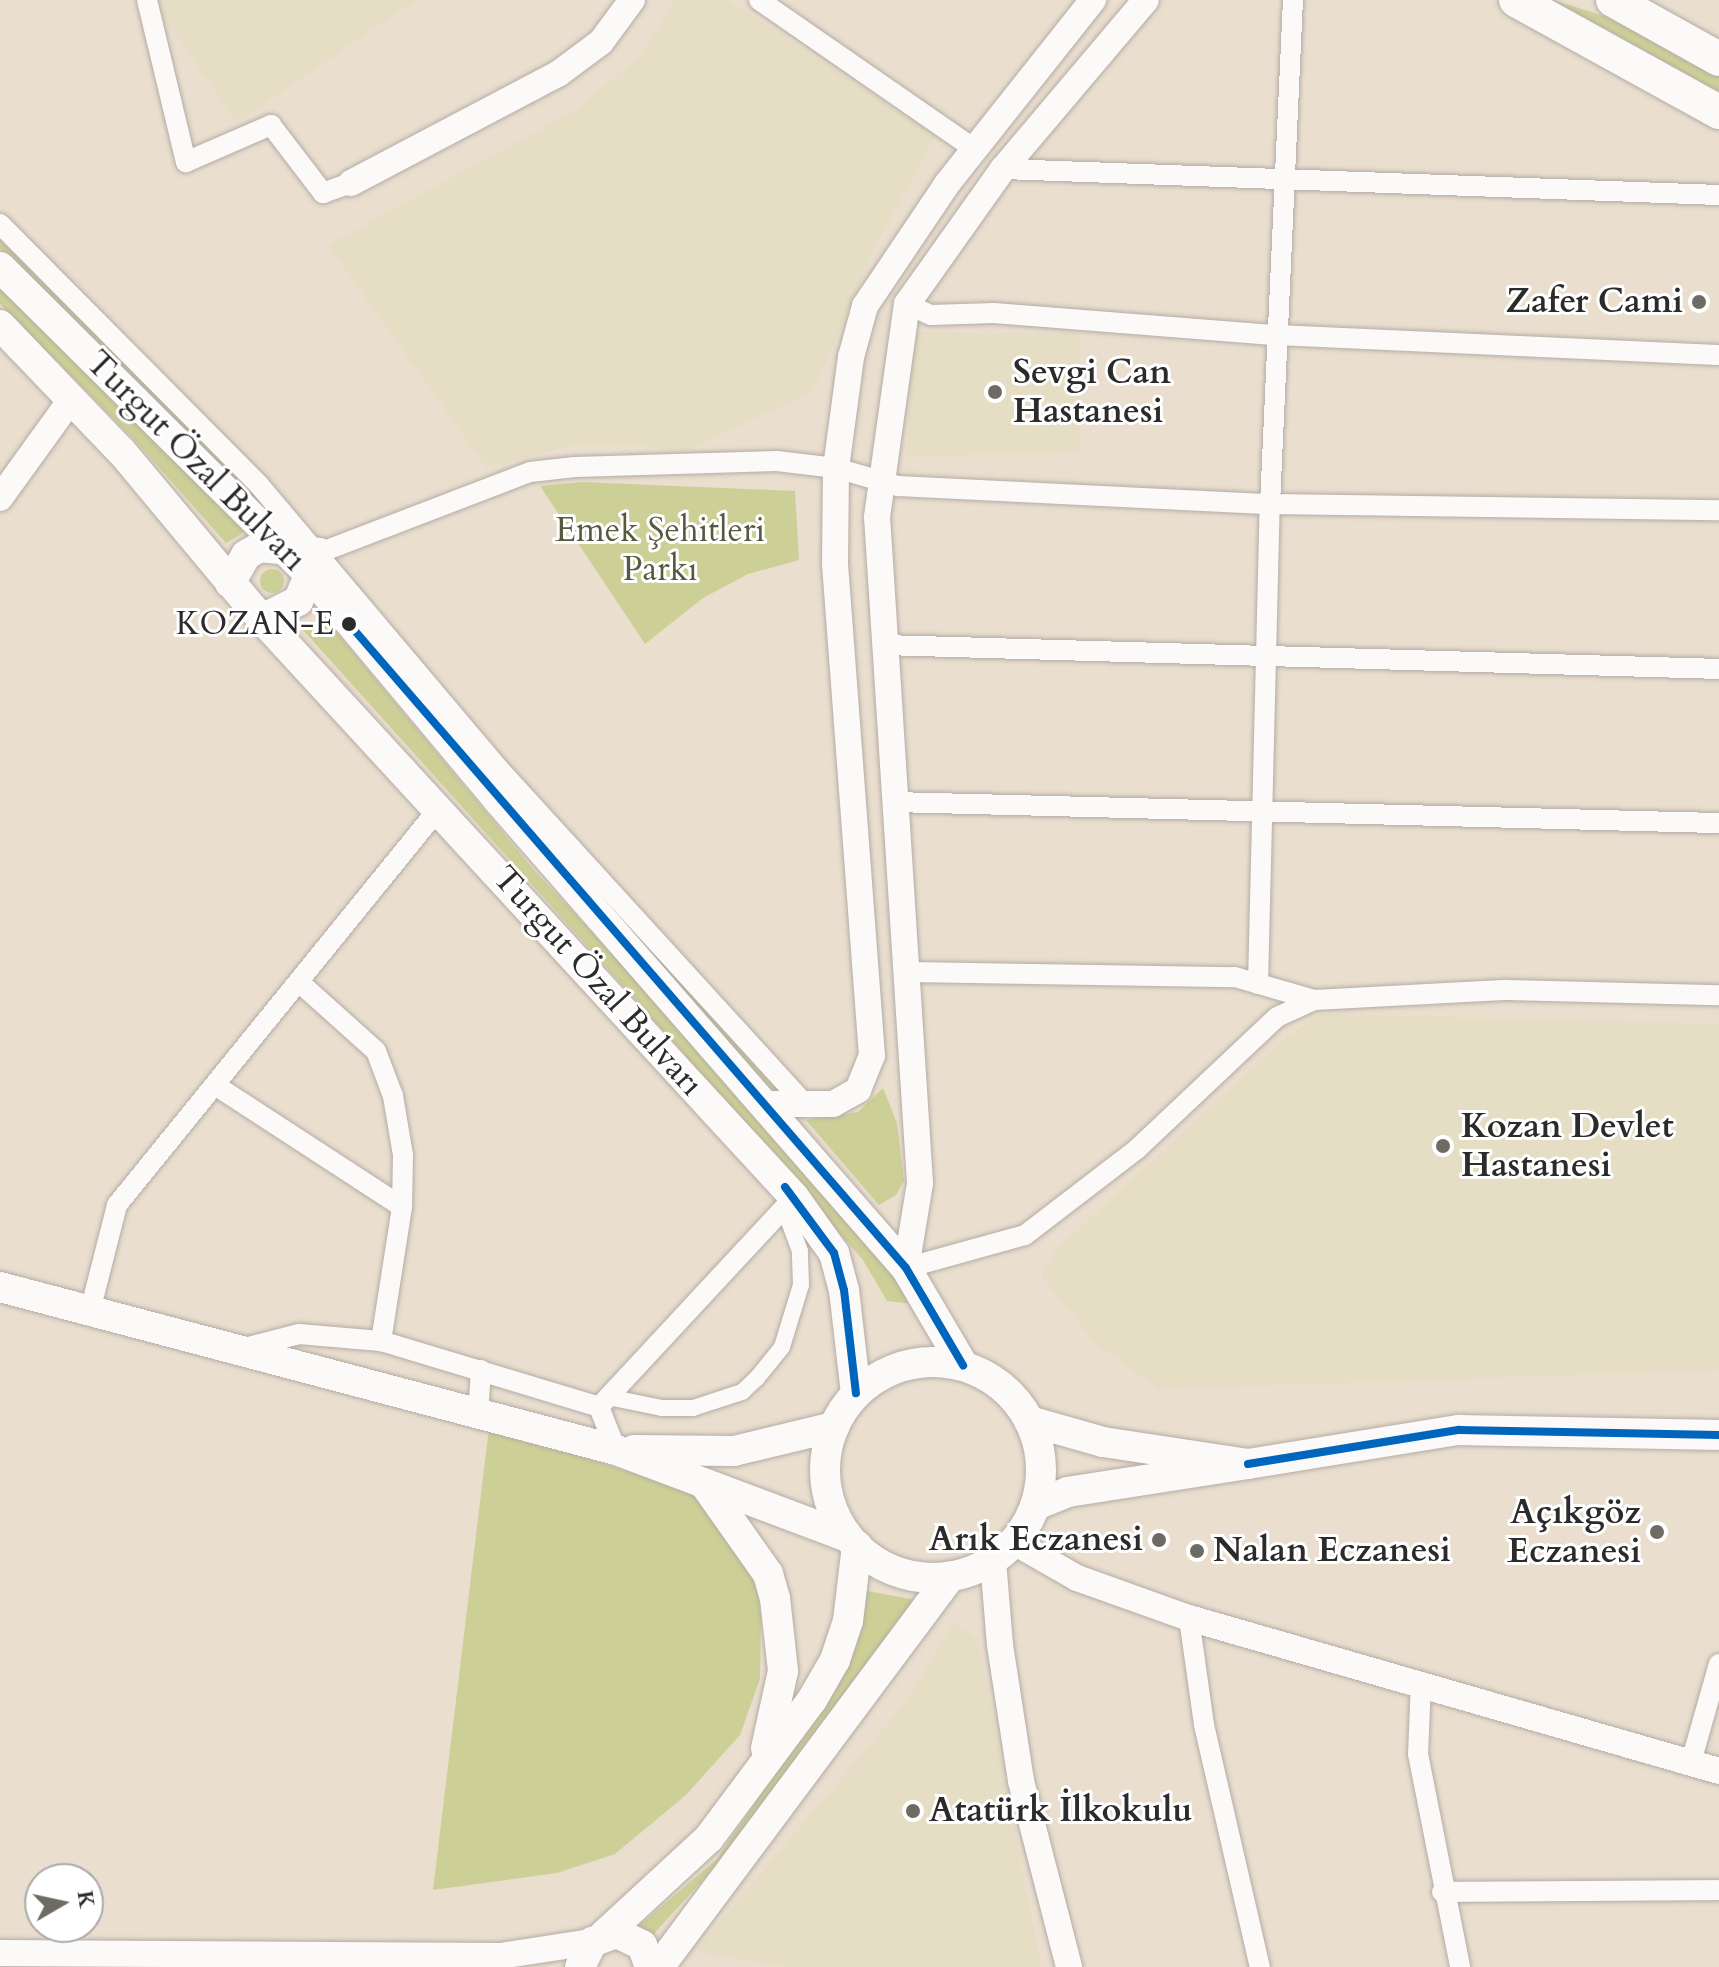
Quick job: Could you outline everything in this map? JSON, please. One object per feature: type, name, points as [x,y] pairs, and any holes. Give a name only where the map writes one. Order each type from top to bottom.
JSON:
[{"type":"highway","points":[[1516,0],[1719,112]]},
{"type":"highway","points":[[1613,0],[1719,59]]},
{"type":"main road","name":"Turgut Özal Bulvarı","points":[[0,267],[282,546],[315,564],[498,800],[769,1104],[906,1268],[963,1365]]},
{"type":"main road","name":"Turgut Özal Bulvarı","points":[[0,325],[72,398],[262,619],[440,807],[834,1253],[844,1290],[856,1393]]},
{"type":"main road","points":[[230,583],[246,555],[260,547],[282,546]]},
{"type":"main road","points":[[262,619],[290,608],[315,564]]},
{"type":"main road","points":[[0,1287],[616,1450],[852,1541],[900,1573],[950,1576]]},
{"type":"main road","points":[[906,1365],[963,1365],[1001,1387],[1029,1421],[1041,1477],[1035,1505],[1003,1551],[950,1576],[664,1966],[631,1937],[592,1948],[709,1838],[759,1773],[835,1660],[848,1621],[852,1541],[826,1483],[834,1427],[856,1393],[906,1365]]},
{"type":"main road","points":[[1029,1421],[1103,1442],[1248,1464]]},
{"type":"main road","points":[[616,1450],[734,1451],[834,1427]]},
{"type":"main road","points":[[1035,1505],[1068,1492],[1459,1430],[1719,1435]]},
{"type":"main road","points":[[706,1486],[768,1574],[783,1636],[778,1710],[759,1773]]},
{"type":"street","points":[[147,0],[186,162],[271,125],[323,193],[351,183],[558,74],[601,42],[632,0]]},
{"type":"street","points":[[759,0],[974,149]]},
{"type":"street","points":[[769,1104],[833,1104],[858,1090],[872,1056],[848,770],[835,564],[836,468],[851,357],[865,306],[974,149],[1093,0]]},
{"type":"street","points":[[1146,0],[1003,169],[907,304],[877,517],[920,1183],[906,1268],[1025,1235],[1137,1149],[1277,1017],[1314,1000]]},
{"type":"street","points":[[1258,984],[1276,335],[1293,0]]},
{"type":"street","points":[[1003,169],[1719,195]]},
{"type":"street","name":"Turgut Özal Bulvarı","points":[[0,224],[208,431],[315,564],[805,1104]]},
{"type":"street","points":[[907,304],[931,315],[994,313],[1276,335],[1719,355]]},
{"type":"street","points":[[0,498],[72,398]]},
{"type":"street","points":[[315,564],[530,472],[777,461],[836,468],[898,486],[1270,504],[1719,510]]},
{"type":"street","points":[[883,645],[1719,669]]},
{"type":"street","points":[[893,802],[1719,823]]},
{"type":"street","points":[[90,1311],[117,1205],[440,807]]},
{"type":"street","points":[[908,972],[1235,977],[1314,1000],[1508,990],[1719,995]]},
{"type":"street","points":[[299,982],[376,1051],[393,1096],[403,1155],[402,1207],[381,1341]]},
{"type":"street","points":[[215,1085],[402,1207]]},
{"type":"street","points":[[603,1402],[789,1202]]},
{"type":"street","points":[[237,1350],[299,1334],[381,1341],[603,1402],[693,1408],[742,1392],[782,1347],[801,1285],[800,1251],[789,1202]]},
{"type":"street","points":[[478,1415],[481,1370]]},
{"type":"street","points":[[603,1402],[616,1450]]},
{"type":"street","points":[[1069,1967],[1021,1781],[1000,1645],[1003,1551],[1189,1618],[1719,1771]]},
{"type":"street","points":[[1189,1618],[1204,1725],[1260,1967]]},
{"type":"street","points":[[1691,1762],[1719,1664]]},
{"type":"street","points":[[1421,1683],[1418,1754],[1442,1892],[1460,1967]]},
{"type":"street","points":[[1442,1892],[1719,1890]]},
{"type":"street","points":[[505,1963],[592,1948]]},
{"type":"street","points":[[0,1953],[68,1962],[390,1951],[537,1967]]},
{"type":"shaded area","points":[[160,0],[416,0],[237,122],[154,4]]},
{"type":"shaded area","points":[[675,0],[728,0],[935,136],[877,244],[813,391],[682,453],[638,445],[570,446],[486,467],[328,245],[574,111],[642,55]]},
{"type":"shaded area","name":"Sevgi Can Hastanesi","points":[[913,332],[1080,333],[1080,452],[907,456]]},
{"type":"shaded area","name":"Kozan Devlet Hastanesi","points":[[1321,1014],[1719,1024],[1719,1370],[1159,1389],[1096,1344],[1041,1276],[1056,1250],[1279,1043]]},
{"type":"shaded area","name":"Atatürk İlkokulu","points":[[953,1623],[978,1639],[1041,1967],[786,1967],[695,1951],[907,1701]]},
{"type":"green space","points":[[1553,0],[1607,17],[1719,76],[1719,92]]},
{"type":"green space","points":[[0,239],[267,502],[263,507],[0,248]]},
{"type":"green space","points":[[0,287],[248,530],[226,543],[130,435],[0,304]]},
{"type":"green space","name":"Emek Şehitleri Parkı","points":[[582,482],[795,491],[799,560],[748,574],[703,598],[645,644],[540,486]]},
{"type":"green space","points":[[267,569],[277,569],[284,576],[284,586],[277,593],[267,593],[260,586],[260,576]]},
{"type":"green space","points":[[324,617],[533,869],[678,1024],[923,1305],[887,1301],[863,1260],[663,1030],[303,630]]},
{"type":"green space","points":[[530,816],[788,1100],[781,1100],[526,818]]},
{"type":"green space","points":[[883,1088],[897,1123],[904,1181],[896,1195],[879,1205],[806,1120],[858,1112]]},
{"type":"green space","points":[[489,1428],[700,1494],[754,1567],[761,1618],[760,1679],[740,1735],[686,1795],[615,1854],[557,1873],[433,1890]]},
{"type":"green space","points":[[867,1591],[922,1601],[722,1859],[649,1939],[640,1925],[717,1859],[847,1666]]},
{"type":"transit line","points":[[349,624],[906,1268],[963,1365]]},
{"type":"transit line","points":[[785,1187],[834,1253],[844,1290],[856,1393]]},
{"type":"transit line","points":[[1248,1464],[1459,1430],[1719,1435]]},
{"type":"place","name":"Zafer Cami","points":[[1699,302]]},
{"type":"place","name":"Sevgi Can Hastanesi","points":[[995,392]]},
{"type":"place","name":"KOZAN-E","points":[[349,624]]},
{"type":"place","name":"Kozan Devlet Hastanesi","points":[[1443,1146]]},
{"type":"place","name":"Açıkgöz Eczanesi","points":[[1657,1532]]},
{"type":"place","name":"Arık Eczanesi","points":[[1159,1540]]},
{"type":"place","name":"Nalan Eczanesi","points":[[1197,1551]]},
{"type":"place","name":"Atatürk İlkokulu","points":[[913,1811]]}]
